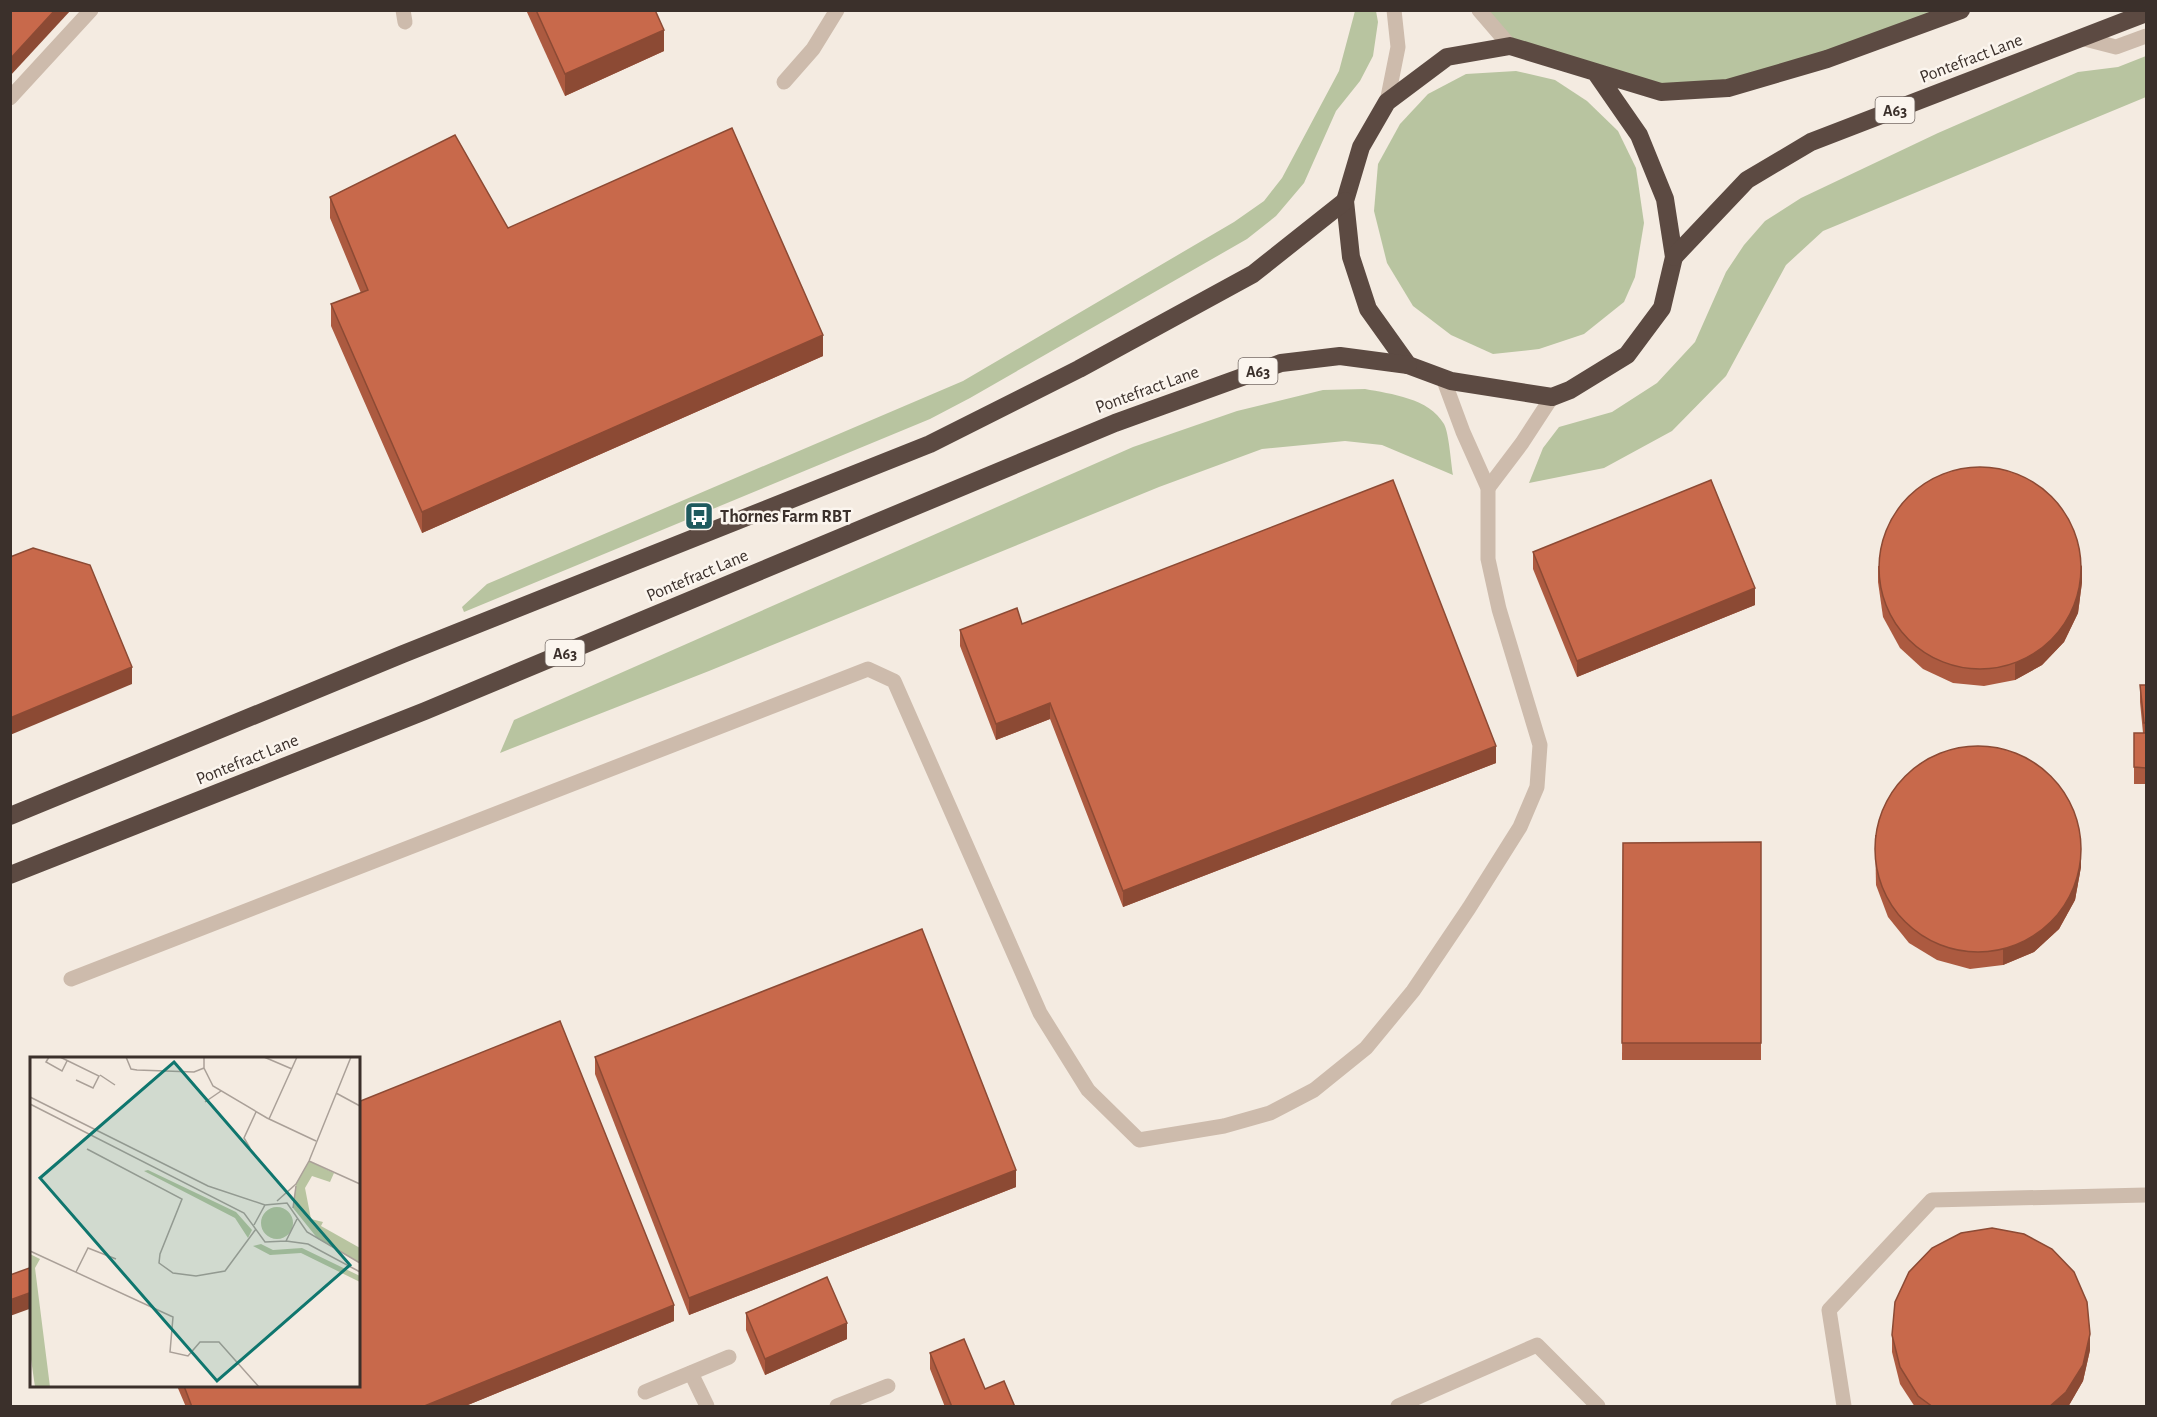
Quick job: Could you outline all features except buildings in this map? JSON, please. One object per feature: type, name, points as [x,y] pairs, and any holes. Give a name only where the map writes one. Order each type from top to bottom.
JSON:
[{"type":"highway","points":[[1408,365],[1368,309],[1351,257],[1345,201],[1361,147],[1387,102],[1447,57],[1510,46],[1660,92],[1728,88],[1827,59],[1961,10]]},
{"type":"highway","name":"Pontefract Lane","points":[[1674,257],[1747,180],[1810,142],[2146,13]]},
{"type":"highway","points":[[1552,397],[1570,390],[1627,355],[1662,308],[1674,257],[1665,199],[1639,135],[1596,73]]},
{"type":"highway","name":"Pontefract Lane","points":[[10,816],[403,654],[930,444],[1079,369],[1254,274],[1345,201]]},
{"type":"highway","name":"Pontefract Lane","points":[[10,875],[466,694],[1115,423],[1281,363],[1341,356],[1408,365]]},
{"type":"highway","name":"A63","points":[[1408,365],[1451,381],[1552,397]]},
{"type":"street","points":[[10,98],[91,10]]},
{"type":"street","points":[[784,82],[813,49],[837,10]]},
{"type":"street","points":[[1387,102],[1398,47],[1394,10]]},
{"type":"street","points":[[1479,10],[1510,46]]},
{"type":"street","points":[[2081,38],[2116,47],[2146,36]]},
{"type":"street","points":[[71,979],[868,669],[894,681],[1040,1013],[1088,1090],[1139,1140],[1224,1126],[1270,1113],[1314,1090],[1366,1048],[1406,999],[1469,908],[1520,827],[1537,787],[1540,745],[1499,609],[1488,559],[1488,488],[1463,432],[1443,378]]},
{"type":"street","points":[[1488,488],[1522,443],[1552,397]]},
{"type":"street","points":[[1844,1407],[1829,1310],[1932,1200],[2146,1195]]},
{"type":"street","points":[[1398,1407],[1537,1345],[1598,1407]]},
{"type":"street","points":[[645,1392],[729,1357]]},
{"type":"street","points":[[691,1373],[707,1407]]},
{"type":"street","points":[[837,1407],[853,1404],[888,1386]]},
{"type":"green space","points":[[1355,11],[1376,11],[1378,22],[1373,56],[1360,81],[1336,111],[1304,183],[1276,216],[1247,239],[930,419],[464,612],[462,607],[487,584],[963,381],[1234,222],[1264,201],[1282,178],[1339,71]]},
{"type":"green space","points":[[1479,11],[1961,11],[1728,88],[1661,92],[1510,46]]},
{"type":"green space","points":[[2146,56],[2146,97],[1823,231],[1786,265],[1726,376],[1672,431],[1604,468],[1529,483],[1543,448],[1559,427],[1612,412],[1657,383],[1695,342],[1726,272],[1744,245],[1765,221],[1801,198],[1938,133],[2078,72],[2118,67]]},
{"type":"green space","points":[[1516,71],[1555,80],[1587,101],[1618,131],[1636,168],[1644,223],[1635,277],[1624,302],[1584,334],[1539,349],[1493,354],[1451,335],[1413,306],[1387,263],[1374,211],[1378,164],[1400,124],[1428,94],[1466,74]]},
{"type":"green space","points":[[1365,389],[1409,399],[1429,408],[1437,415],[1446,428],[1453,475],[1382,445],[1345,441],[1262,449],[1159,487],[709,671],[500,753],[514,720],[1133,447],[1237,411],[1323,390]]},
{"type":"place","name":"Thornes Farm RBT","points":[[699,516]]}]
